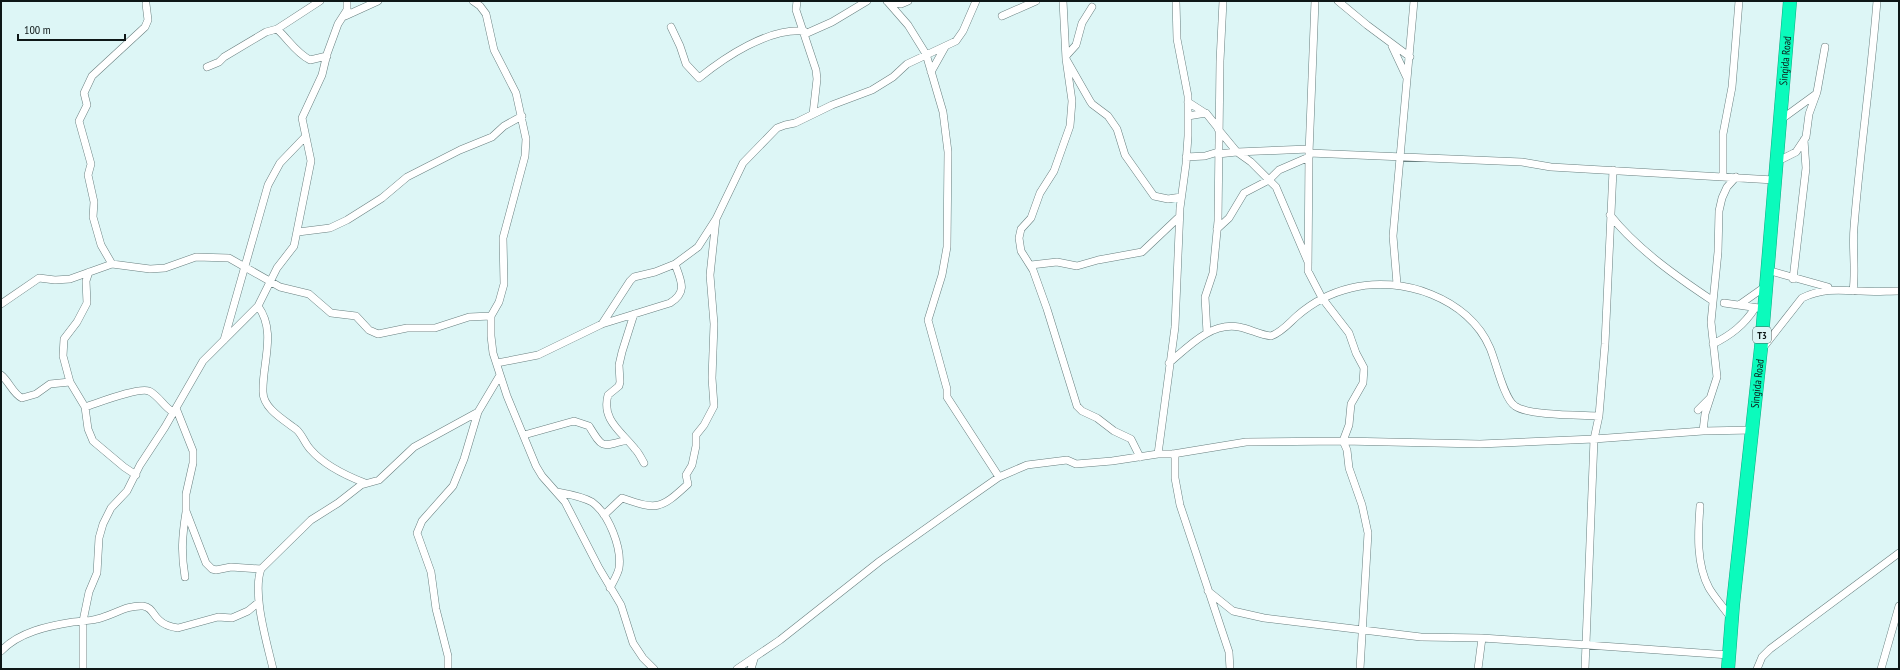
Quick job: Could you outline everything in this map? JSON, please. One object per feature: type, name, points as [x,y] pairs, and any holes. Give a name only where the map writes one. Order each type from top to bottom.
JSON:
[{"type":"highway","name":"Singida Road","points":[[1728,669],[1753,430],[1760,352],[1759,308],[1766,286],[1790,1]]},
{"type":"street","points":[[207,66],[219,62],[224,57],[266,32],[276,30],[320,1]]},
{"type":"street","points":[[83,669],[83,621],[89,592],[97,574],[99,538],[103,524],[111,508],[127,491],[203,361],[258,306],[277,268],[294,246],[312,161],[302,118],[322,76],[338,24],[345,16],[347,10],[346,1]]},
{"type":"street","points":[[345,16],[378,1]]},
{"type":"street","points":[[473,1],[480,6],[486,14],[494,50],[513,86],[522,116],[526,139],[526,150],[503,238],[504,284],[499,302],[491,316],[493,353],[500,375],[542,476],[565,502],[610,588],[621,605],[633,644],[643,658],[654,669]]},
{"type":"street","points":[[797,1],[796,10],[816,70],[817,79],[813,114]]},
{"type":"street","points":[[671,27],[680,46],[686,64],[699,78],[730,56],[770,36],[792,30],[804,32],[832,22],[867,1]]},
{"type":"street","points":[[887,1],[901,4],[908,1]]},
{"type":"street","points":[[887,1],[913,30],[926,54],[943,112],[948,152],[947,247],[942,275],[928,322],[947,389],[947,397],[999,477]]},
{"type":"street","points":[[602,324],[634,277],[655,272],[675,264],[698,247],[716,219],[743,163],[777,128],[795,123],[832,105],[872,90],[893,77],[907,64],[926,54],[945,47],[959,38],[976,1]]},
{"type":"street","points":[[1002,16],[1036,1]]},
{"type":"street","points":[[1063,1],[1066,57],[1072,101],[1070,126],[1054,171],[1048,183],[1040,193],[1030,218],[1021,229],[1019,238],[1021,251],[1031,266],[1047,309],[1077,406],[1082,411],[1097,418],[1116,432],[1131,439],[1140,457]]},
{"type":"street","points":[[1158,454],[1169,362],[1175,327],[1179,217],[1186,157],[1188,116],[1186,86],[1177,39],[1176,1]]},
{"type":"street","points":[[1207,333],[1205,297],[1213,273],[1217,229],[1218,128],[1223,1]]},
{"type":"street","points":[[1315,1],[1309,153],[1308,271],[1322,298],[1349,333],[1356,353],[1364,368],[1362,383],[1351,404],[1349,425],[1343,441],[1347,450],[1349,468],[1362,505],[1368,533],[1360,669]]},
{"type":"street","points":[[1338,1],[1391,44],[1410,57]]},
{"type":"street","points":[[1397,284],[1393,236],[1414,1]]},
{"type":"street","points":[[1723,176],[1723,134],[1732,87],[1739,1]]},
{"type":"street","points":[[1853,291],[1855,277],[1853,228],[1869,94],[1877,1]]},
{"type":"street","points":[[112,264],[101,245],[93,217],[94,202],[88,175],[91,164],[79,120],[87,105],[84,92],[92,76],[146,27],[148,20],[146,4]]},
{"type":"street","points":[[1066,57],[1076,45],[1082,22],[1092,7]]},
{"type":"street","points":[[276,30],[286,38],[299,54],[310,60],[327,56]]},
{"type":"street","points":[[1391,44],[1408,80]]},
{"type":"street","points":[[932,72],[945,47]]},
{"type":"street","points":[[1793,279],[1805,182],[1806,168],[1804,140],[1809,114],[1816,94],[1825,47]]},
{"type":"street","points":[[1066,57],[1092,104],[1108,116],[1116,129],[1125,155],[1150,191],[1158,198],[1181,197]]},
{"type":"street","points":[[1779,121],[1816,94]]},
{"type":"street","points":[[1188,102],[1209,114],[1237,152],[1251,162],[1270,180],[1281,196],[1299,245],[1308,262]]},
{"type":"street","points":[[1188,116],[1205,113]]},
{"type":"street","points":[[298,232],[330,228],[347,220],[382,198],[407,176],[460,150],[492,137],[504,126],[522,116]]},
{"type":"street","points":[[224,341],[268,186],[280,163],[306,136]]},
{"type":"street","points":[[1776,162],[1796,152],[1804,140]]},
{"type":"street","points":[[1186,157],[1237,152],[1400,156],[1522,162],[1551,167],[1774,180]]},
{"type":"street","points":[[1217,229],[1229,218],[1244,193],[1270,180],[1279,170],[1309,153]]},
{"type":"street","points":[[1585,669],[1594,439],[1599,416],[1608,282],[1613,170]]},
{"type":"street","points":[[1703,431],[1710,398],[1717,377],[1711,322],[1718,252],[1719,211],[1722,198],[1727,187],[1736,177]]},
{"type":"street","points":[[1610,215],[1622,231],[1651,256],[1713,301]]},
{"type":"street","points":[[1031,266],[1057,262],[1077,266],[1142,252],[1179,217]]},
{"type":"street","points":[[604,515],[622,498],[645,506],[657,507],[675,496],[688,484],[686,475],[692,464],[696,446],[696,435],[704,425],[714,406],[712,378],[714,324],[710,275],[716,219]]},
{"type":"street","points":[[1,304],[39,278],[66,280],[112,264],[150,269],[165,268],[196,257],[220,257],[229,258],[270,282],[286,289],[309,294],[331,312],[356,316],[370,330],[378,334],[407,328],[434,328],[470,318],[491,316]]},
{"type":"street","points":[[497,363],[538,355],[602,324],[670,303],[680,295],[682,283],[675,264]]},
{"type":"street","points":[[1767,270],[1793,279],[1836,289],[1853,291],[1899,291]]},
{"type":"street","points":[[89,272],[86,281],[87,303],[77,322],[64,340],[63,348],[70,382],[85,407],[88,429],[93,441],[136,475]]},
{"type":"street","points":[[1169,362],[1207,333],[1218,328],[1238,327],[1272,336],[1280,332],[1297,316],[1322,298],[1359,286],[1397,284],[1435,297],[1450,304],[1474,322],[1489,346],[1507,395],[1515,406],[1531,411],[1599,416]]},
{"type":"street","points":[[1739,305],[1766,286]]},
{"type":"street","points":[[1760,352],[1802,298],[1821,290],[1836,289]]},
{"type":"street","points":[[1724,303],[1759,308]]},
{"type":"street","points":[[258,306],[264,314],[268,327],[263,393],[267,404],[300,434],[315,454],[347,476],[366,483]]},
{"type":"street","points":[[1713,344],[1732,334],[1759,308]]},
{"type":"street","points":[[634,314],[619,365],[620,382],[618,386],[608,395],[607,409],[611,422],[644,463]]},
{"type":"street","points":[[1,375],[6,379],[19,397],[22,398],[36,394],[50,384],[70,382]]},
{"type":"street","points":[[448,669],[448,656],[436,609],[431,572],[417,533],[422,522],[452,486],[464,459],[478,412],[500,375]]},
{"type":"street","points":[[85,407],[142,390],[152,393],[166,408],[174,410]]},
{"type":"street","points":[[1698,410],[1710,398]]},
{"type":"street","points":[[174,410],[193,451],[193,463],[186,494],[186,511],[181,540],[185,577]]},
{"type":"street","points":[[273,669],[259,602],[258,577],[261,569],[311,520],[366,483],[379,480],[414,447],[478,412]]},
{"type":"street","points":[[524,435],[574,421],[589,426],[600,443],[606,446],[627,440]]},
{"type":"street","points":[[738,669],[820,611],[880,561],[999,477],[1026,465],[1052,460],[1068,460],[1076,464],[1158,454],[1173,454],[1246,442],[1343,441],[1480,444],[1594,439],[1703,431],[1753,430]]},
{"type":"street","points":[[1173,454],[1175,455],[1175,478],[1180,505],[1229,652],[1230,669]]},
{"type":"street","points":[[556,492],[582,497],[592,503],[604,515],[613,535],[619,554],[619,569],[610,588]]},
{"type":"street","points":[[1700,506],[1698,529],[1700,559],[1709,587],[1732,620]]},
{"type":"street","points":[[186,511],[204,558],[212,569],[216,570],[241,567],[261,569]]},
{"type":"street","points":[[1757,669],[1762,657],[1770,649],[1899,554]]},
{"type":"street","points":[[1208,591],[1233,611],[1264,618],[1421,637],[1482,638],[1586,644],[1729,655]]},
{"type":"street","points":[[1,651],[13,641],[36,630],[96,620],[126,607],[145,606],[151,609],[158,620],[178,628],[218,617],[232,618],[248,611],[259,602]]},
{"type":"street","points":[[1881,669],[1899,606]]},
{"type":"street","points":[[1478,669],[1482,638]]},
{"type":"street","points":[[751,669],[754,659]]}]
